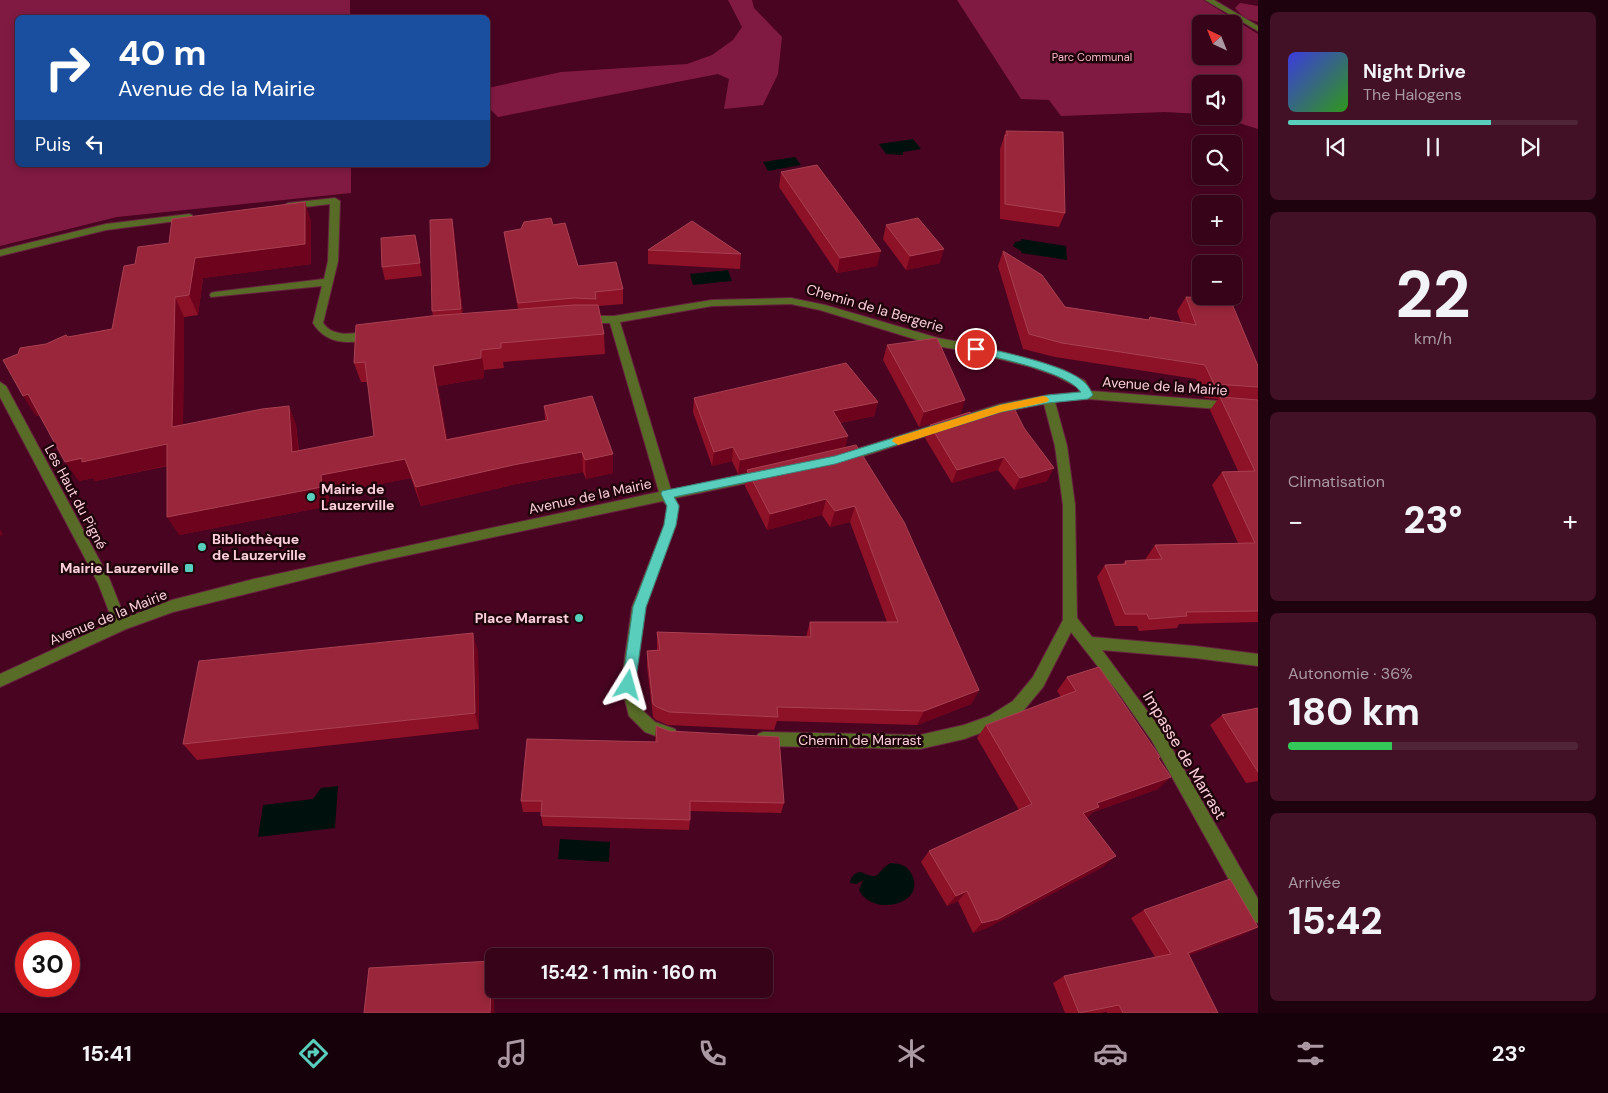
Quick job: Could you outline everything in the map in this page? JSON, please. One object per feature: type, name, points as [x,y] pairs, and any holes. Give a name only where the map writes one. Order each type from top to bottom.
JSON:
[{"type":"street","points":[[1209,0],[1258,29]]},
{"type":"street","points":[[278,207],[336,201],[333,261],[318,323],[320,329],[327,336],[341,338],[380,334]]},
{"type":"street","points":[[0,253],[106,227],[201,216]]},
{"type":"street","points":[[215,295],[327,282]]},
{"type":"street","name":"Chemin de la Bergerie","points":[[575,319],[614,320],[712,303],[791,301],[822,307],[937,342],[976,349],[1034,364],[1060,373],[1081,384],[1088,395]]},
{"type":"street","points":[[614,320],[666,494],[673,506],[670,525],[640,607],[628,685],[634,712],[650,727],[668,734],[686,735]]},
{"type":"street","name":"Les Haut du Pigné","points":[[0,386],[104,582],[120,625]]},
{"type":"street","name":"Avenue de la Mairie","points":[[835,460],[1000,408],[1048,399],[1088,395],[1258,408]]},
{"type":"street","name":"Chemin de Marrast","points":[[752,738],[920,742],[964,732],[994,721],[1018,706],[1038,682],[1070,620],[1069,505],[1061,446],[1053,410],[1048,399]]},
{"type":"street","name":"Avenue de la Mairie","points":[[0,681],[120,625],[172,606],[254,585],[666,494],[779,472]]},
{"type":"street","name":"Impasse de Marrast","points":[[1070,620],[1125,690],[1157,736],[1258,915]]},
{"type":"street","points":[[1089,643],[1195,652],[1258,660]]},
{"type":"green space","points":[[0,0],[350,0],[350,15],[15,15],[15,167],[351,167],[351,193],[117,217],[0,246]]},
{"type":"green space","points":[[728,0],[752,0],[754,8],[782,37],[778,74],[763,105],[724,109],[729,79],[718,74],[498,117],[490,109],[490,88],[561,72],[687,64],[712,55],[733,40],[742,27]]},
{"type":"green space","name":"Parc Communal","points":[[957,0],[1203,0],[1227,15],[1192,15],[1192,65],[1242,65],[1242,24],[1258,34],[1258,129],[1242,124],[1242,75],[1192,75],[1192,114],[1165,112],[1061,116],[1049,100],[1021,99]]},
{"type":"green space","points":[[1240,3],[1258,6],[1258,22],[1244,18],[1235,8]]},
{"type":"shaded area","points":[[913,139],[921,149],[903,152],[903,155],[886,154],[879,144]]},
{"type":"shaded area","points":[[795,157],[801,165],[768,171],[763,162]]},
{"type":"shaded area","points":[[1021,239],[1066,246],[1067,260],[1021,253],[1021,251],[1013,246],[1015,242],[1021,241]]},
{"type":"shaded area","points":[[728,270],[732,281],[693,285],[690,274]]},
{"type":"shaded area","points":[[338,786],[335,828],[258,837],[263,805],[313,799],[321,788]]},
{"type":"shaded area","points":[[560,839],[610,842],[609,862],[558,859]]},
{"type":"shaded area","points":[[891,863],[903,865],[907,868],[911,873],[914,884],[912,893],[897,904],[875,904],[866,899],[859,890],[863,880],[857,884],[850,883],[856,873],[861,872],[876,876]]},
{"type":"building","points":[[1006,131],[1063,132],[1065,213],[1005,204],[1005,135],[1008,135]]},
{"type":"building","points":[[817,165],[881,251],[840,258],[781,172]]},
{"type":"building","points":[[305,202],[305,244],[195,258],[189,295],[175,297],[172,427],[262,409],[289,406],[292,452],[374,436],[365,362],[354,363],[356,325],[431,316],[574,305],[598,305],[604,334],[501,343],[501,348],[481,350],[481,358],[433,366],[446,440],[548,420],[544,406],[592,396],[613,454],[585,460],[582,452],[513,465],[416,487],[405,459],[321,475],[322,487],[167,517],[167,444],[82,462],[82,458],[65,462],[28,394],[23,396],[3,360],[18,354],[20,348],[46,344],[66,335],[68,337],[112,329],[124,266],[135,264],[138,247],[169,243],[172,219]]},
{"type":"building","points":[[551,218],[553,225],[565,223],[578,266],[616,262],[623,289],[595,292],[596,299],[574,298],[518,303],[504,232],[521,229],[524,222]]},
{"type":"building","points":[[918,218],[944,249],[910,256],[886,225]]},
{"type":"building","points":[[452,219],[461,309],[432,311],[430,220]]},
{"type":"building","points":[[692,221],[741,254],[648,250]]},
{"type":"building","points":[[415,235],[420,263],[382,267],[381,238]]},
{"type":"building","points":[[1003,251],[1042,275],[1065,307],[1149,320],[1150,317],[1196,325],[1186,297],[1192,297],[1192,305],[1233,305],[1258,366],[1258,387],[1214,384],[1205,365],[1062,343],[1029,334]]},
{"type":"building","points":[[937,338],[965,400],[924,412],[887,345]]},
{"type":"building","points":[[846,363],[878,402],[833,411],[848,436],[740,460],[733,447],[714,452],[694,398]]},
{"type":"building","points":[[1220,397],[1258,400],[1258,611],[1186,612],[1187,616],[1149,619],[1147,614],[1125,614],[1105,565],[1126,564],[1125,561],[1162,559],[1155,545],[1255,543],[1222,472],[1255,471]]},
{"type":"building","points":[[1014,408],[1024,428],[1054,468],[1020,478],[1004,457],[957,470],[930,425],[970,412],[973,419]]},
{"type":"building","points":[[856,445],[904,522],[979,690],[924,711],[777,707],[778,717],[669,712],[653,704],[647,651],[660,650],[657,632],[811,637],[810,622],[898,622],[855,506],[835,511],[826,499],[770,514],[747,470]]},
{"type":"building","points":[[473,633],[475,713],[183,744],[199,661]]},
{"type":"building","points":[[1099,667],[1160,757],[1158,758],[1171,777],[1097,803],[1099,807],[1083,813],[1116,856],[998,919],[982,923],[967,891],[956,896],[929,851],[1032,804],[986,725],[1076,691],[1067,677]]},
{"type":"building","points":[[1258,708],[1258,772],[1222,715]]},
{"type":"building","points":[[656,726],[669,731],[779,737],[784,803],[690,801],[690,820],[541,816],[542,801],[521,801],[527,739],[657,742]]},
{"type":"building","points":[[1230,879],[1258,927],[1188,953],[1218,1013],[1123,1013],[1119,1005],[1079,1013],[1064,976],[1171,954],[1144,910]]},
{"type":"building","points":[[485,961],[485,998],[491,998],[490,1013],[364,1013],[369,968]]},
{"type":"slow traffic","points":[[898,441],[1000,408],[1043,400]]},
{"type":"place","name":"Mairie de Lauzerville","points":[[311,497]]},
{"type":"place","name":"Bibliothèque de Lauzerville","points":[[202,547]]},
{"type":"place","name":"Mairie Lauzerville","points":[[189,568]]},
{"type":"place","name":"Place Marrast","points":[[579,618]]},
{"type":"route","points":[[628,685],[640,607],[670,525],[673,506],[666,494],[835,460],[1000,408],[1048,399],[1088,395],[1081,384],[1060,373],[1034,364],[976,349]]}]
